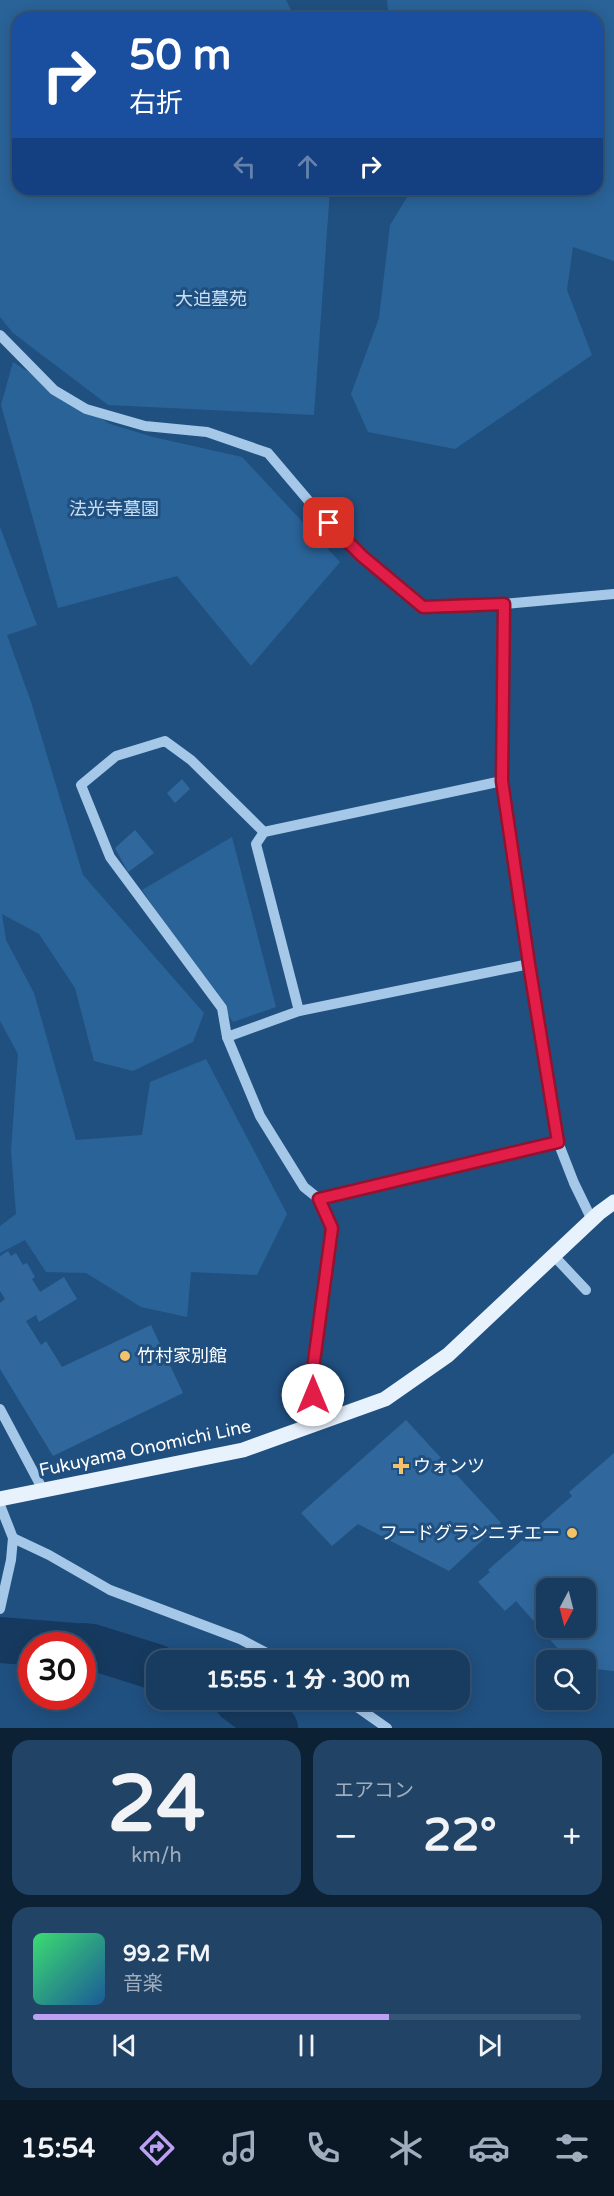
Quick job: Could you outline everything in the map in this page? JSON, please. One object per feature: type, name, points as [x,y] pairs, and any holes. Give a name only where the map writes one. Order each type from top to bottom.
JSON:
[{"type":"main road","name":"Fukuyama Onomichi Line","points":[[0,1499],[243,1450],[385,1399],[448,1355],[614,1202]]},
{"type":"street","points":[[0,335],[54,390],[86,409],[144,426],[207,432],[268,453],[313,506],[362,556],[423,607],[504,604],[614,594]]},
{"type":"street","points":[[504,604],[502,781],[558,1142],[592,1220]]},
{"type":"street","points":[[264,832],[191,760],[165,741],[116,756],[81,785],[110,856],[222,1008],[227,1037],[260,1116],[303,1187],[319,1199],[332,1228],[313,1369],[315,1424]]},
{"type":"street","points":[[299,1011],[256,844],[264,832],[502,781]]},
{"type":"street","points":[[227,1037],[299,1011],[529,964]]},
{"type":"street","points":[[319,1199],[558,1142]]},
{"type":"street","points":[[554,1256],[586,1290]]},
{"type":"street","points":[[0,1409],[43,1490]]},
{"type":"street","points":[[0,1505],[13,1538],[11,1560],[0,1609]]},
{"type":"street","points":[[13,1538],[49,1555],[110,1590],[240,1639],[261,1650]]},
{"type":"street","points":[[361,1710],[387,1728]]},
{"type":"green space","name":"大迫墓苑","points":[[0,0],[286,0],[292,12],[12,12],[12,195],[330,195],[314,415],[108,405],[13,333],[0,317]]},
{"type":"green space","points":[[387,0],[614,0],[614,261],[573,247],[567,290],[592,355],[455,449],[368,432],[351,394],[379,318],[390,225],[408,195],[603,195],[603,12],[388,12]]},
{"type":"green space","name":"法光寺墓園","points":[[13,362],[110,424],[153,437],[242,457],[340,562],[251,666],[177,576],[58,608],[1,405]]},
{"type":"green space","points":[[0,527],[37,625],[7,635],[31,702],[83,875],[204,1013],[193,1042],[133,1071],[94,1061],[75,988],[39,934],[2,914],[6,940],[34,993],[76,1140],[142,1135],[150,1082],[206,1059],[287,1214],[257,1275],[191,1272],[187,1317],[141,1307],[86,1273],[46,1272],[25,1240],[0,1253],[0,1226],[16,1214],[11,1150],[18,1054],[0,1021]]},
{"type":"green space","points":[[232,837],[276,1007],[233,1022],[142,890]]},
{"type":"building","points":[[182,779],[190,789],[175,803],[167,793]]},
{"type":"building","points":[[135,830],[154,853],[128,872],[115,848]]},
{"type":"building","name":"竹村家別館","points":[[8,1251],[11,1256],[16,1253],[23,1265],[27,1263],[35,1277],[32,1279],[40,1292],[64,1277],[77,1299],[39,1322],[36,1315],[26,1321],[41,1345],[46,1341],[62,1367],[151,1325],[183,1393],[53,1456],[0,1369],[0,1303],[5,1299],[0,1291],[0,1256]]},
{"type":"building","name":"ウォンツ","points":[[406,1420],[501,1523],[449,1571],[358,1524],[332,1546],[301,1513]]},
{"type":"building","name":"フードグランニチエー","points":[[614,1453],[614,1671],[596,1669],[596,1650],[559,1650],[549,1638],[596,1638],[596,1578],[536,1578],[536,1624],[516,1601],[505,1611],[478,1582],[490,1572],[488,1570],[572,1496],[569,1492]]},
{"type":"waterway","points":[[0,1640],[18,1641]]},
{"type":"waterway","points":[[96,1648],[146,1664]]},
{"type":"waterway","points":[[251,1710],[275,1728]]},
{"type":"place","name":"竹村家別館","points":[[125,1356]]},
{"type":"place","name":"ウォンツ","points":[[401,1466]]},
{"type":"place","name":"フードグランニチエー","points":[[572,1533]]},
{"type":"route","points":[[313,1395],[313,1369],[332,1228],[319,1199],[558,1142],[502,781],[504,604],[423,607],[362,556],[329,523]]}]
